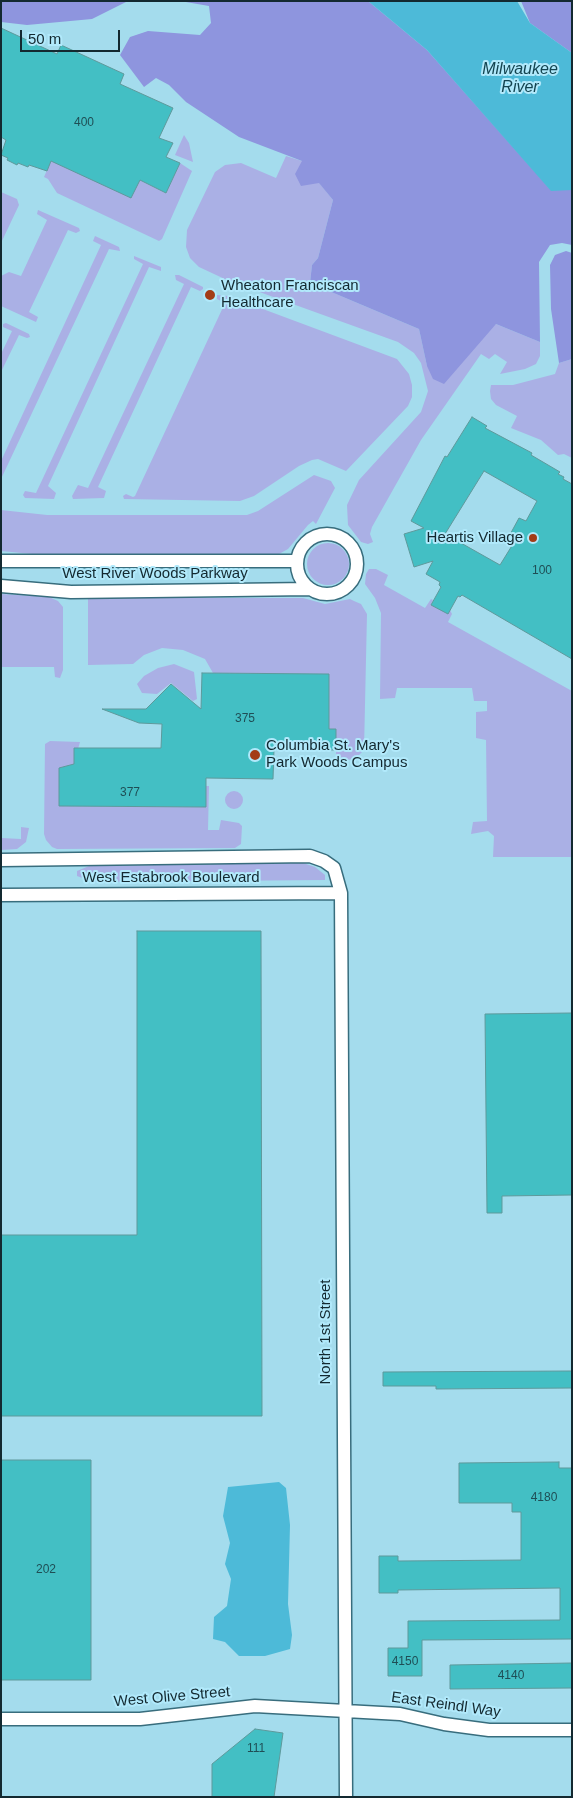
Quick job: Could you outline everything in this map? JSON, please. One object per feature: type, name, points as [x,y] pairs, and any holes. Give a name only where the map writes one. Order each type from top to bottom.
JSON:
[{"type":"street","name":"West River Woods Parkway","points":[[1,561],[297,561],[305,542],[323,534],[342,537],[354,550],[357,568],[349,584],[333,594],[324,594],[310,589],[71,592],[1,586]]},
{"type":"street","points":[[297,561],[301,579],[310,589]]},
{"type":"street","name":"West Estabrook Boulevard","points":[[1,860],[310,856],[324,861],[334,868]]},
{"type":"street","name":"North 1st Street","points":[[334,868],[342,893],[346,1797]]},
{"type":"street","name":"West Estabrook Boulevard","points":[[1,895],[342,893]]},
{"type":"street","name":"West Olive Street","points":[[1,1719],[140,1719],[255,1706],[346,1712]]},
{"type":"street","name":"East Reindl Way","points":[[346,1712],[400,1714],[444,1724],[489,1730],[572,1730]]},
{"type":"shaded area","points":[[1,1],[128,1],[92,19],[27,25],[1,22]]},
{"type":"shaded area","points":[[180,1],[368,1],[427,50],[551,190],[572,190],[572,245],[562,243],[550,245],[539,262],[540,342],[496,324],[444,384],[433,379],[427,366],[419,329],[310,283],[312,265],[318,258],[333,200],[319,183],[301,186],[295,174],[302,161],[239,137],[186,102],[169,85],[156,78],[144,87],[120,55],[130,37],[148,31],[200,35],[211,23],[209,6]]},
{"type":"shaded area","points":[[521,1],[572,1],[572,53],[530,23]]},
{"type":"shaded area","points":[[184,135],[189,143],[193,162],[175,155]]},
{"type":"shaded area","points":[[286,156],[302,161],[333,200],[318,258],[312,265],[310,283],[419,329],[427,366],[496,324],[540,342],[540,356],[536,364],[525,369],[500,374],[507,362],[495,354],[489,359],[481,354],[421,440],[372,527],[370,534],[373,542],[368,544],[361,542],[348,525],[347,505],[359,480],[421,412],[428,391],[421,363],[414,353],[398,342],[229,281],[199,267],[190,258],[186,247],[187,230],[215,172],[225,165],[241,163],[276,178]]},
{"type":"shaded area","points":[[51,161],[140,180],[166,193],[180,163],[192,171],[162,239],[159,241],[57,193],[48,179],[44,177]]},
{"type":"shaded area","points":[[1,192],[17,199],[19,205],[1,243]]},
{"type":"shaded area","points":[[38,210],[79,228],[80,231],[76,233],[68,230],[29,312],[38,317],[36,322],[1,306],[1,276],[9,272],[21,276],[47,220],[37,214]]},
{"type":"shaded area","points":[[95,236],[119,247],[120,251],[109,249],[1,479],[1,461],[101,245],[93,241]]},
{"type":"shaded area","points":[[566,251],[572,253],[572,359],[559,363],[551,309],[550,265],[555,255]]},
{"type":"shaded area","points":[[134,256],[161,267],[161,271],[149,267],[48,486],[56,493],[54,499],[25,498],[23,495],[25,491],[36,493],[143,264],[134,259]]},
{"type":"shaded area","points":[[175,275],[179,275],[203,287],[203,289],[200,291],[191,287],[98,487],[106,491],[104,498],[73,499],[72,496],[78,485],[88,488],[184,284],[176,280]]},
{"type":"shaded area","points":[[217,295],[228,296],[397,359],[409,374],[412,385],[412,397],[408,406],[346,471],[318,459],[312,460],[299,466],[254,496],[240,501],[124,499],[123,496],[126,494],[135,496],[225,303],[217,299]]},
{"type":"shaded area","points":[[6,323],[29,334],[30,337],[27,338],[19,335],[1,372],[1,354],[12,331],[3,327],[3,324]]},
{"type":"shaded area","points":[[572,359],[572,458],[564,454],[558,455],[541,440],[511,428],[517,416],[496,405],[491,399],[490,391],[491,385],[513,385],[555,374],[559,363]]},
{"type":"shaded area","points":[[314,475],[331,481],[335,488],[316,524],[313,521],[308,525],[288,549],[279,554],[43,555],[1,551],[1,510],[47,515],[247,515],[258,511]]},
{"type":"shaded area","points":[[332,543],[340,546],[346,552],[349,564],[346,576],[340,582],[324,585],[316,582],[310,576],[307,560],[310,552],[316,546]]},
{"type":"shaded area","points":[[369,569],[376,569],[388,575],[384,585],[425,608],[431,599],[433,600],[431,605],[450,610],[452,614],[448,622],[572,691],[572,857],[493,857],[494,836],[488,831],[471,834],[473,822],[487,821],[486,740],[476,738],[476,712],[487,711],[487,701],[474,701],[472,688],[397,688],[395,698],[380,699],[381,613],[375,598],[365,584],[366,574]]},
{"type":"shaded area","points":[[1,594],[49,597],[58,601],[63,607],[63,670],[60,678],[55,677],[54,667],[1,667]]},
{"type":"shaded area","points":[[88,598],[303,598],[325,604],[350,599],[361,604],[367,614],[364,750],[355,759],[336,761],[336,729],[329,729],[329,674],[213,673],[205,659],[183,650],[162,648],[144,655],[133,664],[88,665]]},
{"type":"shaded area","points":[[174,664],[194,672],[197,699],[193,701],[171,683],[157,694],[142,693],[137,684],[144,676],[158,668]]},
{"type":"shaded area","points":[[50,741],[80,742],[78,749],[74,749],[74,764],[59,769],[59,806],[205,807],[206,786],[209,786],[208,830],[219,830],[221,820],[239,823],[242,826],[241,844],[235,848],[57,849],[52,847],[44,834],[45,744]]},
{"type":"shaded area","points":[[234,791],[240,794],[243,800],[240,806],[234,809],[228,806],[225,800],[228,794]]},
{"type":"shaded area","points":[[21,827],[29,828],[26,842],[17,849],[1,850],[1,838],[21,839]]},
{"type":"shaded area","points":[[303,863],[315,867],[325,875],[325,880],[94,882],[77,876],[77,871],[89,866]]},
{"type":"water","name":"Milwaukee River","points":[[368,1],[517,1],[530,23],[572,53],[572,190],[551,191],[427,50]]},
{"type":"water","points":[[279,1482],[286,1488],[290,1525],[288,1604],[292,1635],[290,1649],[265,1656],[239,1656],[225,1642],[213,1639],[214,1617],[227,1606],[231,1579],[225,1564],[230,1543],[223,1516],[228,1487]]},
{"type":"building","points":[[1,28],[57,54],[61,45],[124,74],[120,84],[173,108],[159,138],[173,143],[166,157],[180,163],[166,193],[140,180],[131,198],[51,161],[47,171],[29,165],[28,167],[18,163],[17,165],[1,155],[6,140],[1,137]]},
{"type":"building","name":"Heartis Village","points":[[472,417],[487,426],[485,428],[532,453],[531,455],[560,472],[558,474],[572,484],[572,659],[462,595],[458,596],[448,614],[431,605],[441,587],[439,585],[440,582],[426,574],[433,561],[414,567],[404,534],[424,528],[411,521],[445,456],[447,457]],"holes":[[[484,471],[537,501],[526,521],[519,518],[507,540],[513,544],[500,565],[445,534]]]},
{"type":"building","points":[[202,673],[329,674],[329,729],[336,729],[336,750],[274,749],[273,779],[206,778],[206,807],[59,806],[59,768],[74,764],[74,748],[161,748],[162,724],[139,723],[102,709],[146,709],[171,684],[201,709]]},
{"type":"building","points":[[137,931],[261,931],[262,1416],[1,1416],[1,1235],[137,1235]]},
{"type":"building","points":[[572,1013],[572,1195],[502,1196],[502,1213],[487,1213],[485,1014]]},
{"type":"building","points":[[572,1371],[572,1388],[436,1389],[436,1386],[383,1386],[383,1372]]},
{"type":"building","points":[[1,1460],[91,1460],[91,1680],[1,1680]]},
{"type":"building","points":[[559,1462],[559,1468],[572,1468],[572,1639],[422,1640],[422,1676],[388,1676],[388,1648],[408,1648],[408,1621],[560,1620],[560,1588],[398,1590],[398,1593],[379,1593],[379,1556],[398,1556],[398,1561],[521,1560],[521,1512],[512,1512],[512,1503],[459,1503],[459,1463]]},
{"type":"building","points":[[572,1663],[572,1688],[450,1689],[450,1665]]},
{"type":"building","points":[[255,1729],[283,1733],[274,1797],[212,1797],[212,1764]]},
{"type":"place","name":"Wheaton Franciscan Healthcare","points":[[210,295]]},
{"type":"place","name":"Heartis Village","points":[[533,538]]},
{"type":"place","name":"Columbia St. Mary's Park Woods Campus","points":[[255,755]]}]
